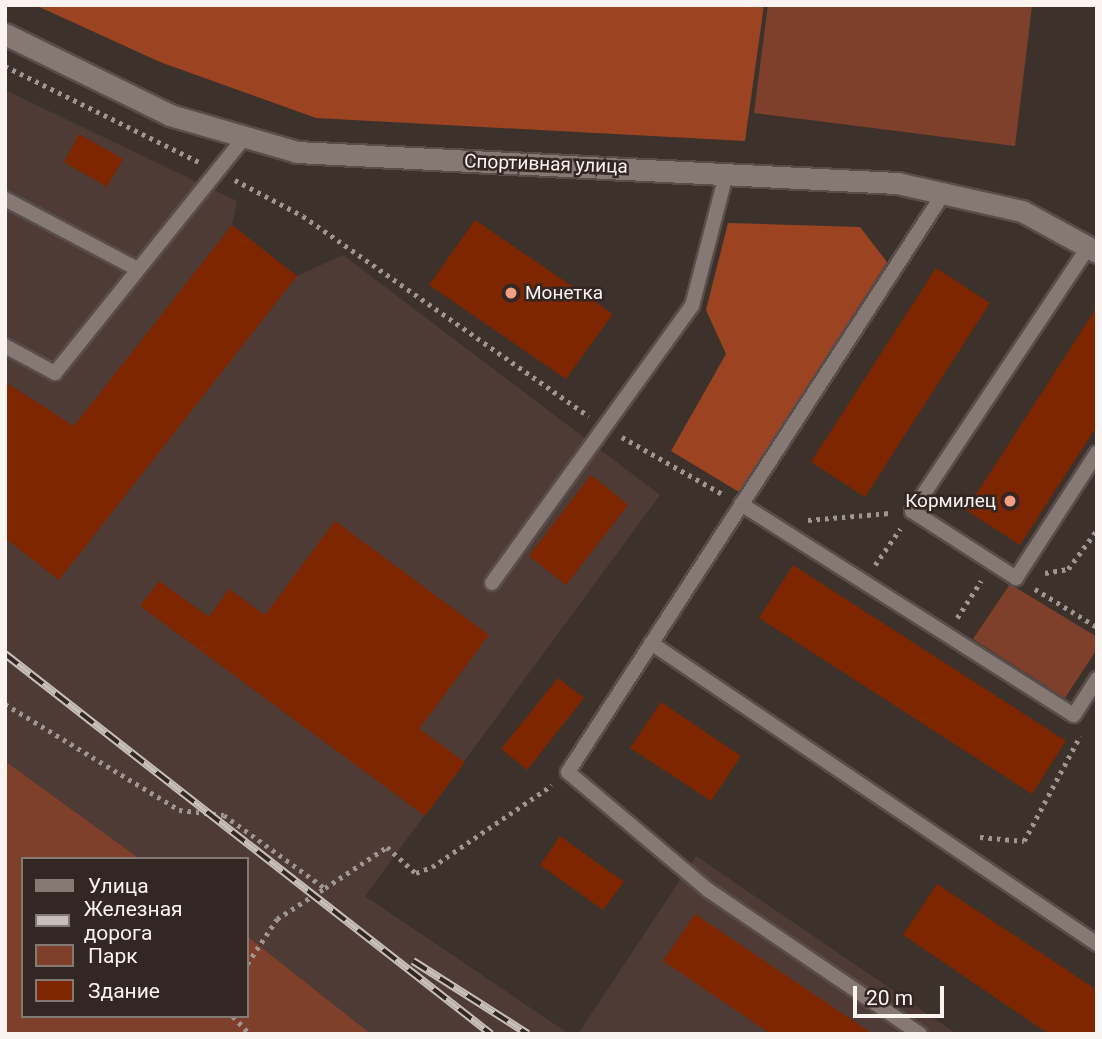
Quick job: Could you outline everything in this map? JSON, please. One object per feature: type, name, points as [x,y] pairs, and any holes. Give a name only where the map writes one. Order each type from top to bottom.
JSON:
[{"type":"street","name":"Спортивная улица","points":[[5,34],[170,115],[243,139],[350,156],[727,171],[945,191],[1022,211],[1093,249]]},
{"type":"lane","points":[[5,346],[55,373],[243,139]]},
{"type":"lane","points":[[492,583],[607,429],[691,306],[727,171]]},
{"type":"lane","points":[[920,1034],[708,890],[568,772],[945,191]]},
{"type":"lane","points":[[5,199],[137,269]]},
{"type":"lane","points":[[1093,249],[912,511],[1016,578],[1097,453]]},
{"type":"lane","points":[[741,504],[1074,715],[1097,679]]},
{"type":"lane","points":[[651,643],[1097,944]]},
{"type":"path","points":[[5,66],[303,216],[607,429],[741,504]]},
{"type":"path","points":[[771,523],[912,511]]},
{"type":"path","points":[[864,582],[912,511]]},
{"type":"path","points":[[1016,578],[1068,569],[1097,530]]},
{"type":"path","points":[[946,634],[993,563]]},
{"type":"path","points":[[1016,578],[1097,627]]},
{"type":"path","points":[[5,704],[179,810],[223,815],[325,888]]},
{"type":"path","points":[[930,832],[1024,841],[1082,742],[1074,715]]},
{"type":"path","points":[[248,962],[277,919],[387,847],[416,873],[432,867],[568,772]]},
{"type":"path","points":[[235,1018],[250,1034]]},
{"type":"shaded area","points":[[35,5],[764,5],[745,141],[316,118],[160,62]]},
{"type":"shaded area","points":[[5,90],[237,201],[232,225],[297,276],[343,255],[660,495],[365,896],[569,1034],[371,1034],[248,937],[248,857],[137,857],[5,761]]},
{"type":"shaded area","points":[[728,223],[860,227],[887,262],[739,492],[671,451],[726,354],[706,310]]},
{"type":"shaded area","points":[[696,856],[957,1034],[578,1034]]},
{"type":"green space","points":[[768,5],[1032,6],[1015,146],[754,113]]},
{"type":"green space","points":[[1010,584],[1097,637],[1097,649],[1065,698],[973,639]]},
{"type":"green space","points":[[5,761],[137,857],[21,857],[21,1018],[248,1018],[248,937],[371,1034],[5,1034]]},
{"type":"building","points":[[79,134],[123,159],[107,187],[64,162]]},
{"type":"building","name":"Монетка","points":[[475,220],[613,314],[566,379],[429,285]]},
{"type":"building","points":[[232,225],[297,276],[59,580],[5,538],[5,382],[74,426]]},
{"type":"building","points":[[936,268],[990,303],[865,497],[811,462]]},
{"type":"building","points":[[1097,307],[1097,426],[1020,545],[966,510]]},
{"type":"building","points":[[591,475],[628,505],[566,585],[529,556]]},
{"type":"building","points":[[335,521],[489,635],[419,729],[465,762],[425,816],[140,606],[159,581],[209,617],[229,589],[265,615]]},
{"type":"building","points":[[793,565],[1066,741],[1032,794],[759,618]]},
{"type":"building","points":[[558,678],[584,698],[527,770],[501,749]]},
{"type":"building","points":[[661,702],[741,756],[711,801],[630,748]]},
{"type":"building","points":[[560,836],[624,882],[603,910],[540,865]]},
{"type":"building","points":[[937,884],[1097,990],[1097,1034],[1049,1034],[903,935]]},
{"type":"building","points":[[695,914],[873,1034],[771,1034],[663,961]]},
{"type":"railway","points":[[5,654],[491,1034]]},
{"type":"railway","points":[[413,961],[528,1034]]},
{"type":"place","name":"Монетка","points":[[511,293]]},
{"type":"place","name":"Кормилец","points":[[1010,501]]}]
